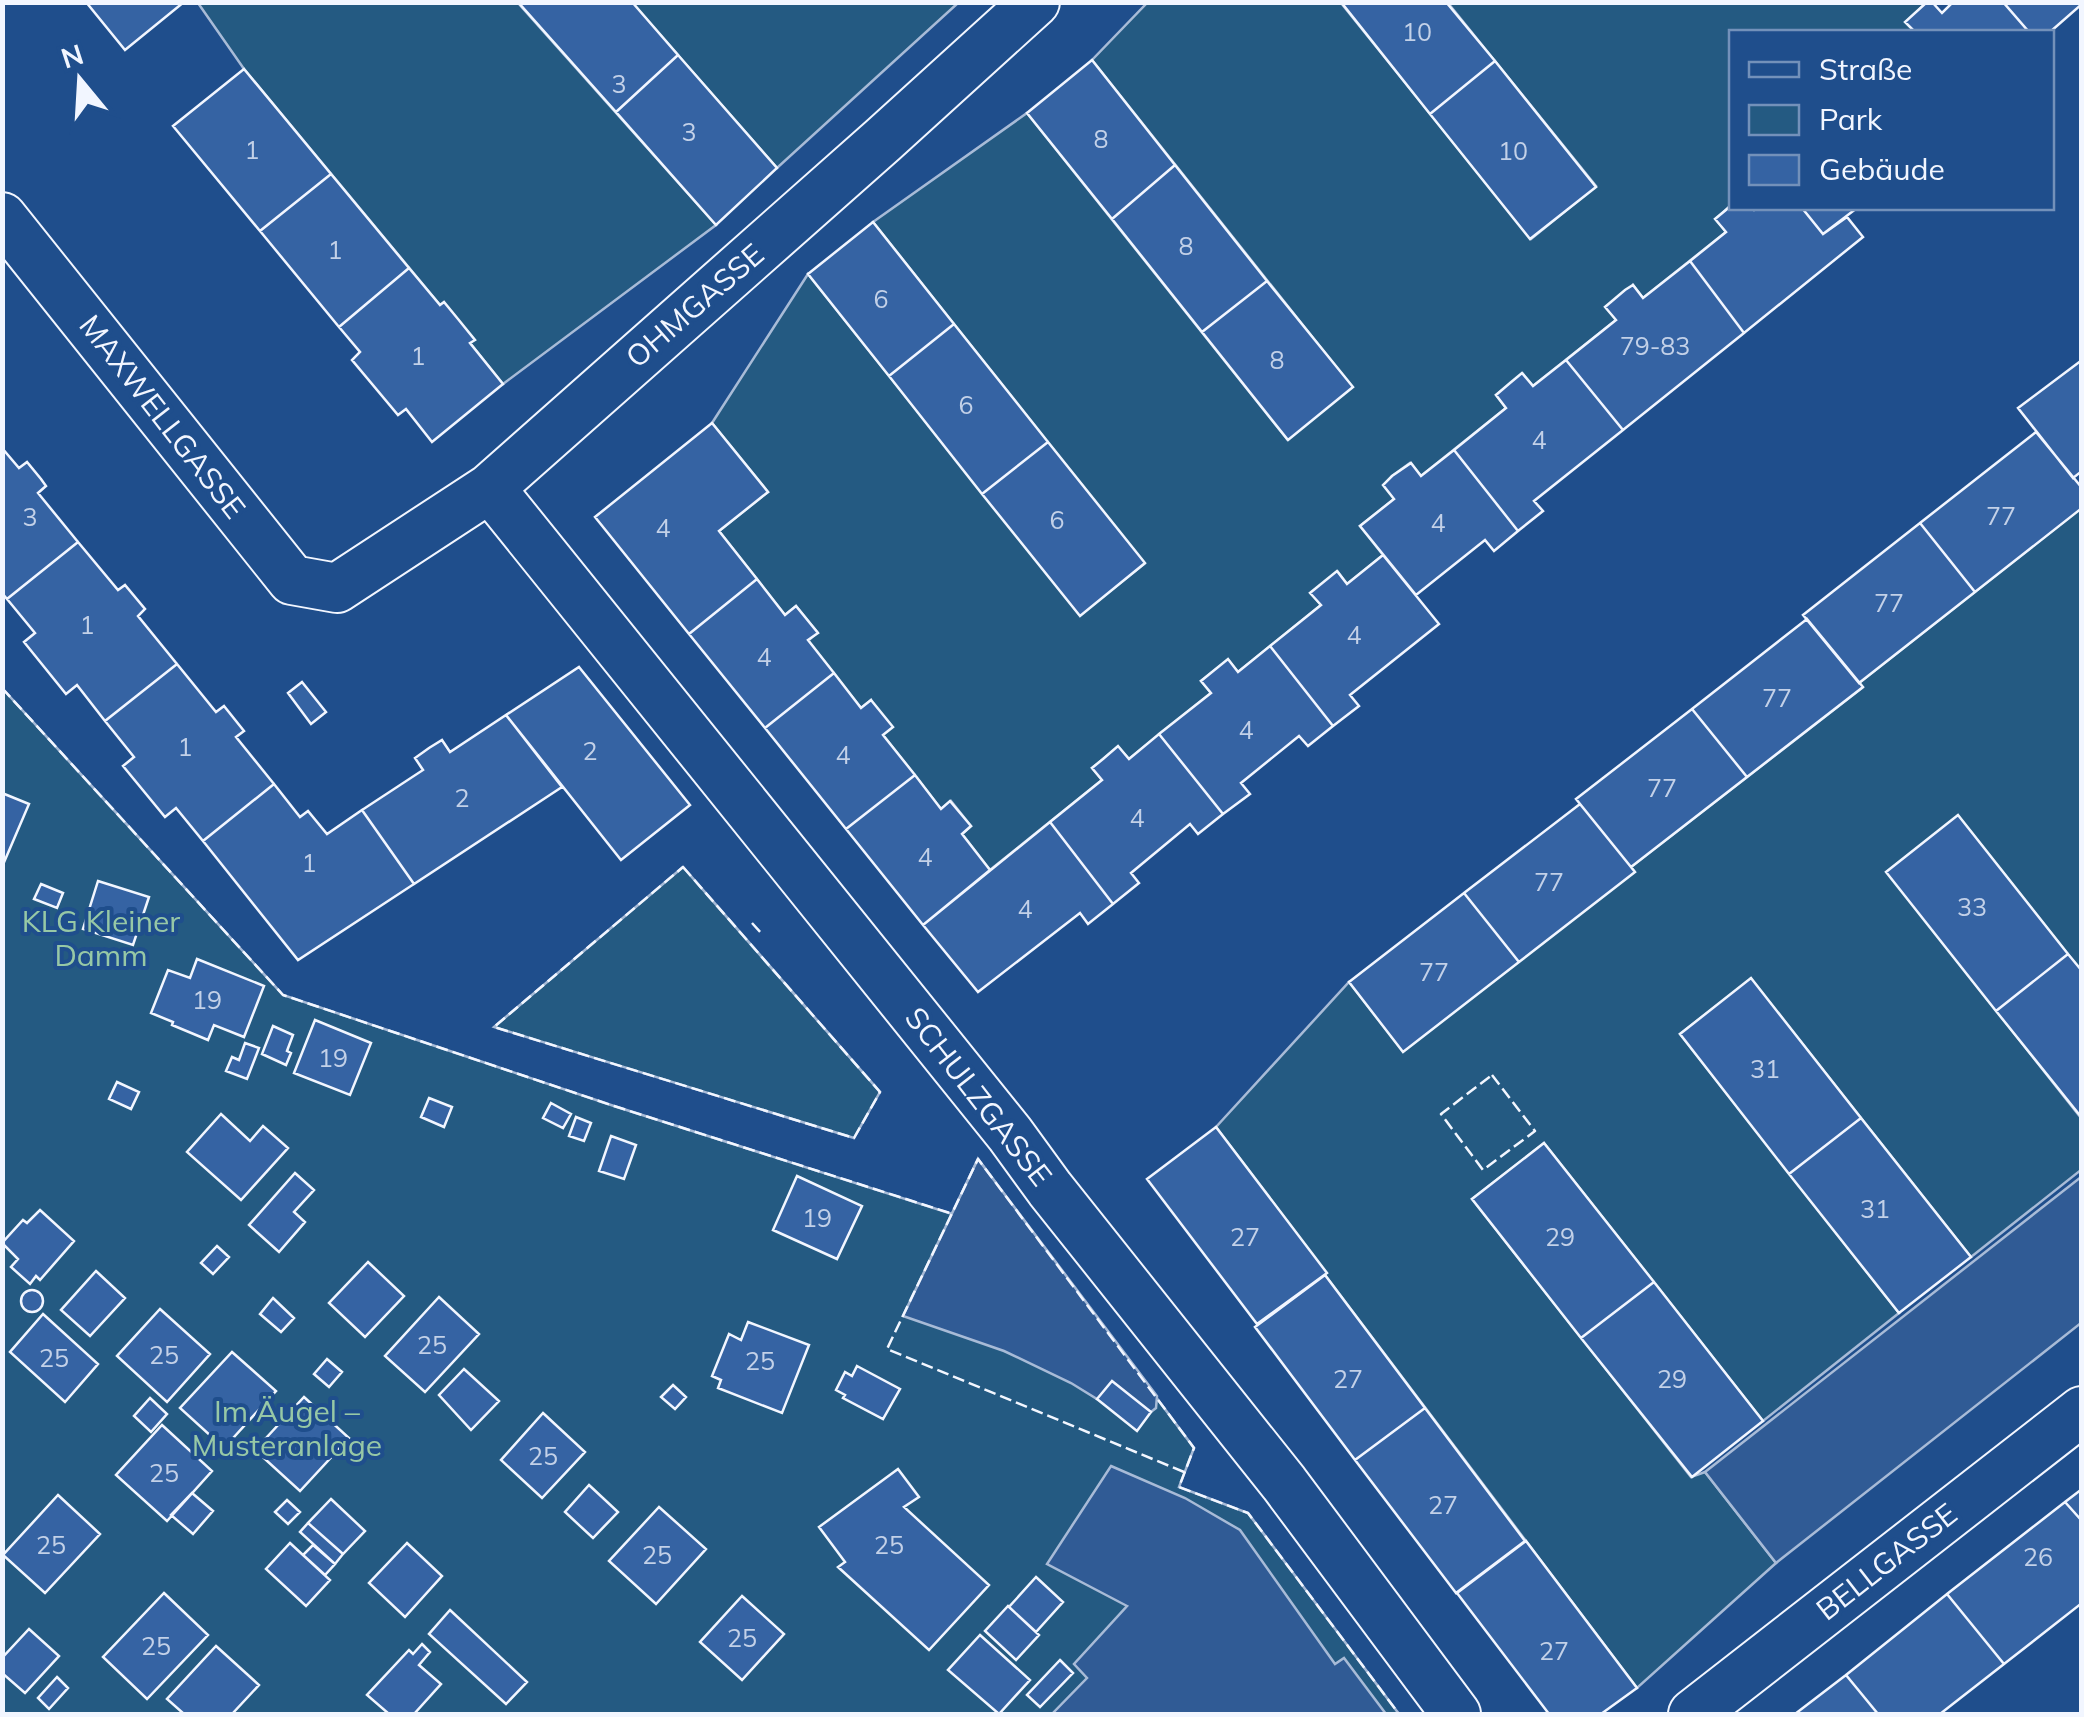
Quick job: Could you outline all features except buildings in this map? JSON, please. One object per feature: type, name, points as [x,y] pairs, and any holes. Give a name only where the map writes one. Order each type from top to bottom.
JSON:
[{"type":"street","name":"OHMGASSE","points":[[338,588],[490,488],[1035,2]]},
{"type":"street","name":"MAXWELLGASSE","points":[[2,217],[292,580],[338,588]]},
{"type":"street","name":"SCHULZGASSE","points":[[490,488],[1010,1134],[1050,1190],[1284,1483],[1456,1714]]},
{"type":"street","name":"BELLGASSE","points":[[1693,1714],[2082,1411]]},
{"type":"green space","points":[[198,3],[518,3],[716,225],[503,384],[444,303],[440,305],[244,69]]},
{"type":"green space","points":[[632,3],[958,3],[777,168]]},
{"type":"green space","points":[[1147,3],[1341,3],[1531,239],[1596,186],[1448,3],[1926,3],[1906,22],[1913,30],[1729,30],[1729,207],[1716,219],[1726,232],[1643,298],[1633,285],[1616,320],[1533,386],[1523,374],[1496,395],[1506,408],[1421,476],[1410,463],[1392,476],[1394,499],[1360,526],[1383,555],[1347,584],[1338,572],[1311,593],[1321,605],[1238,672],[1228,660],[1201,681],[1211,693],[1129,759],[1118,747],[1092,768],[1102,780],[990,870],[962,834],[971,826],[951,801],[941,809],[883,735],[871,700],[861,708],[808,641],[817,632],[796,606],[785,615],[719,531],[768,492],[712,423],[808,274],[1080,615],[1144,564],[873,222],[1027,113],[1287,439],[1352,387],[1092,60]]},
{"type":"green space","points":[[2081,508],[2081,971],[1958,816],[1887,872],[2081,1118],[2081,1170],[1971,1257],[1751,979],[1680,1034],[1899,1313],[1763,1421],[1544,1143],[1472,1199],[1691,1477],[1705,1472],[1776,1563],[1637,1688],[1216,1127],[1349,982],[1403,1051],[1634,871],[1631,867],[1862,688],[1859,683]]},
{"type":"green space","name":"Im Äugel – Musteranlage","points":[[2,688],[283,995],[952,1214],[978,1159],[1194,1448],[1179,1487],[1248,1513],[1399,1714],[3,1714]]},
{"type":"green space","points":[[683,867],[880,1092],[854,1138],[494,1027]]},
{"type":"shaded area","points":[[978,1159],[1157,1396],[1156,1408],[1151,1412],[1097,1399],[1004,1351],[903,1316]]},
{"type":"shaded area","points":[[2081,1177],[2081,1323],[1776,1563],[1705,1472]]},
{"type":"shaded area","points":[[1111,1466],[1185,1498],[1240,1530],[1335,1664],[1344,1658],[1386,1714],[1052,1714],[1087,1678],[1074,1664],[1127,1606],[1047,1564]]},
{"type":"fence","points":[[2,688],[283,995],[953,1214]]},
{"type":"fence","points":[[683,867],[880,1092],[854,1138],[494,1027],[683,867]]},
{"type":"fence","points":[[752,923],[762,934]]},
{"type":"fence","points":[[1492,1075],[1535,1131],[1483,1170],[1441,1114],[1492,1075]]},
{"type":"fence","points":[[1184,1472],[887,1349],[978,1159],[1194,1448],[1179,1487],[1248,1513],[1399,1714]]},
{"type":"park label","name":"KLG Kleiner Damm","points":[[101,939]]}]
